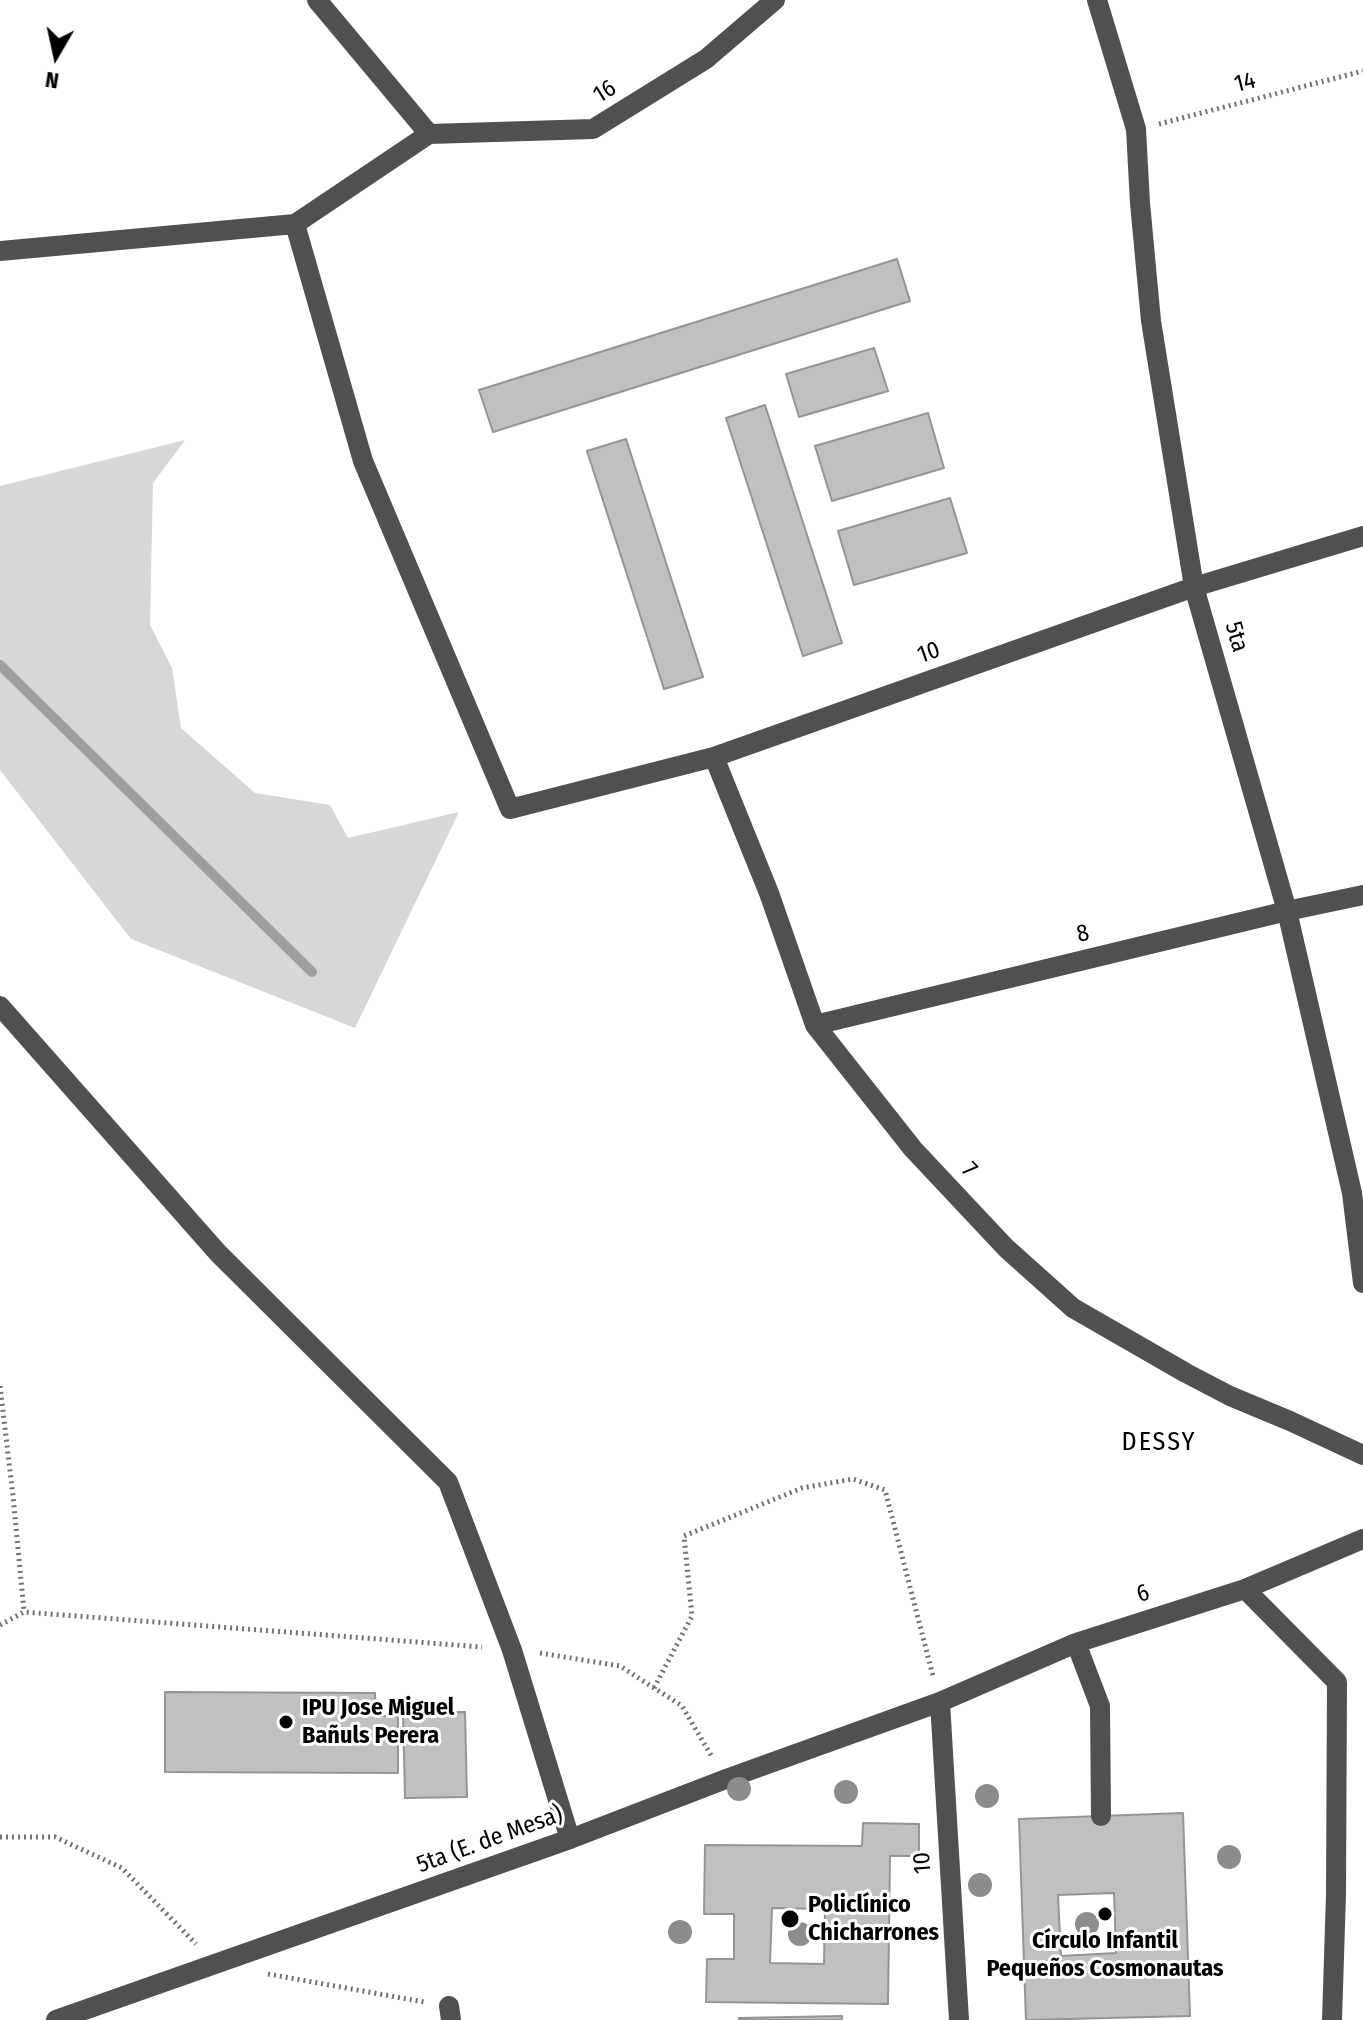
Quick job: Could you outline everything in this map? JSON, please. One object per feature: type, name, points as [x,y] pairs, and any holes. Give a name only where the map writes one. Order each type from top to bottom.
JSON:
[{"type":"street","points":[[0,251],[295,224],[429,134],[317,0]]},
{"type":"street","name":"16","points":[[429,134],[593,129],[706,59],[775,0]]},
{"type":"street","name":"5ta","points":[[1097,0],[1136,129],[1151,321],[1194,587],[1287,911],[1352,1193],[1363,1283]]},
{"type":"street","name":"10","points":[[295,224],[363,461],[510,809],[714,757],[1194,587],[1363,536]]},
{"type":"street","name":"7","points":[[714,757],[769,893],[815,1025],[913,1149],[1006,1248],[1073,1308],[1230,1396],[1363,1455]]},
{"type":"street","name":"8","points":[[815,1025],[1363,895]]},
{"type":"street","points":[[0,1006],[218,1253],[448,1482],[512,1650],[570,1839]]},
{"type":"street","name":"6","points":[[940,1702],[1076,1643],[1245,1589],[1363,1539]]},
{"type":"street","points":[[1245,1589],[1337,1682],[1332,2020]]},
{"type":"street","points":[[1076,1643],[1100,1706],[1101,1816]]},
{"type":"street","name":"10","points":[[940,1702],[959,2020]]},
{"type":"street","name":"5ta (E. de Mesa)","points":[[56,2020],[570,1839],[940,1702]]},
{"type":"path","name":"14","points":[[1136,129],[1363,71]]},
{"type":"path","points":[[0,1386],[24,1612]]},
{"type":"path","points":[[654,1688],[692,1616],[684,1536],[802,1488],[853,1479],[885,1490],[940,1702]]},
{"type":"path","points":[[0,1625],[24,1612],[512,1650],[620,1666],[682,1706],[726,1779]]},
{"type":"shaded area","points":[[185,440],[153,483],[150,625],[172,668],[181,728],[255,793],[330,805],[348,838],[459,812],[355,1028],[131,939],[0,770],[0,486]]},
{"type":"building","points":[[897,259],[910,301],[493,432],[479,390]]},
{"type":"building","points":[[874,348],[888,391],[799,417],[786,374]]},
{"type":"building","points":[[765,405],[842,643],[803,656],[726,418]]},
{"type":"building","points":[[928,413],[944,468],[832,501],[815,446]]},
{"type":"building","points":[[626,439],[703,677],[664,689],[587,451]]},
{"type":"building","points":[[950,498],[967,553],[854,585],[838,531]]},
{"type":"building","points":[[165,1692],[375,1693],[375,1716],[398,1716],[398,1773],[165,1772]]},
{"type":"building","points":[[465,1712],[467,1797],[405,1798],[403,1713]]},
{"type":"building","points":[[1183,1813],[1190,2016],[1026,2020],[1019,1819]],"holes":[[[1114,1893],[1116,1953],[1061,1956],[1058,1895]]]},
{"type":"building","points":[[863,1823],[919,1824],[919,1856],[890,1856],[888,2004],[706,2002],[707,1959],[734,1959],[734,1914],[704,1914],[705,1845],[862,1846]],"holes":[[[772,1908],[825,1909],[824,1964],[770,1963]]]},
{"type":"building","points":[[842,2016],[842,2020],[739,2020],[739,2018]]},
{"type":"waterway","points":[[0,665],[312,972]]},
{"type":"place","name":"IPU Jose Miguel Bañuls Perera","points":[[286,1722]]},
{"type":"place","name":"Círculo Infantil Pequeños Cosmonautas","points":[[1105,1914]]},
{"type":"place","name":"Policlínico Chicharrones","points":[[790,1919]]},
{"type":"district","name":"DESSY","points":[[1159,1443]]}]
